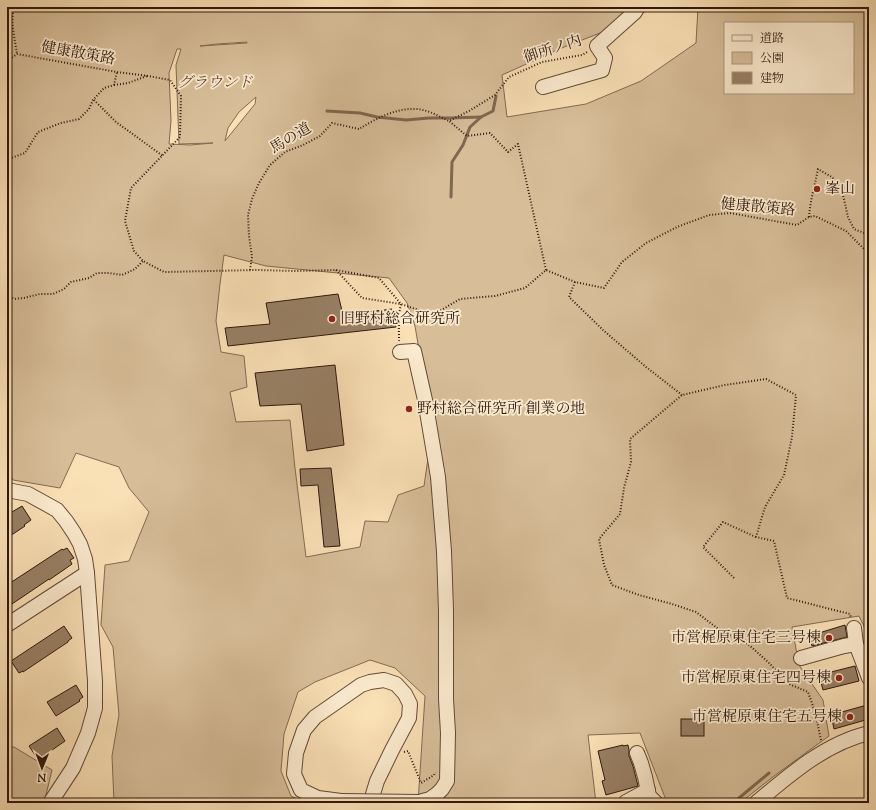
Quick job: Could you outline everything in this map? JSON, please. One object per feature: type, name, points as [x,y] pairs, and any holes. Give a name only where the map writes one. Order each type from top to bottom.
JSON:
[{"type":"street","points":[[543,87],[602,70],[605,58],[597,46],[635,12],[638,7]]},
{"type":"street","points":[[372,803],[372,794],[377,781],[409,718],[410,704],[405,694],[396,684],[384,680],[361,685],[315,717],[304,730],[296,753],[294,774],[301,790],[318,798],[341,801],[419,802],[430,799],[442,789],[447,781],[448,733],[446,699],[446,611],[444,551],[438,477],[425,400],[414,351],[400,352]]},
{"type":"street","points":[[7,490],[28,494],[57,510],[66,521],[80,544],[85,559],[87,573],[95,681],[95,708],[88,733],[73,768],[50,803]]},
{"type":"street","points":[[7,625],[87,573]]},
{"type":"street","points":[[854,628],[856,644],[869,678]]},
{"type":"street","points":[[801,658],[856,644]]},
{"type":"street","points":[[756,803],[791,774],[822,754],[840,743],[869,733]]},
{"type":"street","points":[[637,752],[644,770],[649,796],[656,803]]},
{"type":"street","points":[[626,803],[648,790]]},
{"type":"path","points":[[14,7],[12,13],[13,31],[17,54]]},
{"type":"path","name":"御所ノ内","points":[[449,121],[469,111],[494,95],[509,77],[542,62],[582,55],[597,46]]},
{"type":"path","name":"健康散策路","points":[[7,62],[17,54],[170,80],[181,96],[180,138],[131,188],[125,222],[134,252],[143,261]]},
{"type":"path","points":[[114,85],[117,72]]},
{"type":"path","points":[[7,161],[25,153],[38,132],[61,123],[79,119],[89,109],[93,100],[104,88],[128,83],[148,76]]},
{"type":"path","points":[[93,100],[116,122],[163,156]]},
{"type":"path","name":"馬の道","points":[[250,271],[252,257],[248,215],[252,199],[259,183],[270,165],[285,152],[320,136],[332,123],[359,129],[372,121],[393,112],[408,109],[424,110],[449,121]]},
{"type":"path","points":[[336,270],[362,298],[401,304],[433,315],[460,299],[496,296],[525,288],[546,270],[518,144],[508,152],[490,133],[467,136],[449,121]]},
{"type":"path","points":[[809,217],[810,204],[818,169],[832,177],[843,195],[848,218],[854,229],[869,235]]},
{"type":"path","name":"健康散策路","points":[[546,270],[575,282],[604,288],[622,262],[646,243],[677,227],[709,215],[730,213],[797,225],[809,217],[815,216],[846,230],[866,251],[869,250]]},
{"type":"path","points":[[7,295],[14,299],[40,294],[53,294],[64,289],[71,282],[89,278],[97,272],[122,275],[136,270],[143,261],[164,272],[336,270],[380,278],[401,304]]},
{"type":"path","points":[[575,282],[569,297],[608,335],[682,395]]},
{"type":"path","points":[[400,352],[398,322],[401,304]]},
{"type":"path","points":[[756,537],[765,507],[784,475],[792,437],[796,396],[766,379],[725,385],[682,395],[630,438],[631,462],[624,488],[620,514],[599,539],[604,565],[612,585],[639,595],[696,612],[721,631],[748,644],[789,684],[808,692],[820,732],[822,754]]},
{"type":"path","points":[[734,578],[703,547],[723,522],[756,537],[774,541],[787,598],[850,614],[854,628]]},
{"type":"path","points":[[390,754],[408,751],[421,783],[434,775],[438,761],[447,757]]},
{"type":"green space","name":"グラウンド","points":[[7,7],[629,7],[608,30],[564,47],[502,75],[507,117],[586,104],[641,81],[696,43],[698,7],[869,7],[869,637],[859,616],[792,627],[799,665],[823,700],[829,736],[740,803],[672,803],[666,800],[640,733],[588,735],[596,803],[418,803],[425,696],[395,668],[370,660],[315,682],[298,692],[284,734],[281,771],[291,796],[306,803],[114,803],[112,756],[119,715],[113,647],[101,625],[105,565],[129,561],[149,512],[129,488],[119,467],[76,453],[60,488],[13,480],[7,467]],"holes":[[[247,43],[200,46],[217,44]],[[177,49],[181,49],[176,65],[179,144],[213,143],[190,145],[169,144],[171,121],[169,73]],[[256,97],[255,104],[225,141],[228,128],[239,112]],[[224,255],[266,266],[389,278],[407,303],[415,326],[423,374],[435,409],[424,486],[398,495],[388,522],[365,521],[360,547],[306,557],[290,420],[236,422],[230,392],[247,387],[244,356],[221,352],[216,321]]]},
{"type":"green space","points":[[14,747],[52,770],[44,803],[7,803],[7,748]]},
{"type":"building","name":"旧野村総合研究所","points":[[338,294],[343,315],[392,309],[396,327],[228,346],[225,328],[270,324],[266,303]]},
{"type":"building","name":"旧野村総合研究所","points":[[335,365],[344,445],[307,451],[301,404],[260,406],[255,373]]},
{"type":"building","points":[[331,468],[340,546],[324,547],[318,485],[301,486],[300,469]]},
{"type":"building","points":[[22,506],[31,520],[7,538],[7,515]]},
{"type":"building","points":[[67,548],[74,558],[70,560],[72,564],[7,606],[7,585],[62,549]]},
{"type":"building","name":"市営梶原東住宅三号棟","points":[[845,625],[847,637],[812,646],[809,636]]},
{"type":"building","points":[[64,626],[72,638],[23,672],[19,673],[11,661]]},
{"type":"building","name":"市営梶原東住宅四号棟","points":[[855,666],[859,681],[823,690],[819,675]]},
{"type":"building","points":[[76,685],[83,697],[79,700],[80,701],[56,716],[47,702]]},
{"type":"building","name":"市営梶原東住宅五号棟","points":[[867,705],[869,719],[834,729],[831,715]]},
{"type":"building","points":[[681,719],[704,719],[704,736],[681,736]]},
{"type":"building","points":[[57,728],[65,741],[42,757],[41,755],[37,758],[29,746]]},
{"type":"building","points":[[628,745],[629,756],[638,786],[606,795],[602,781],[605,780],[598,751]]},
{"type":"waterway","points":[[451,197],[452,162],[463,145],[470,127],[481,117],[493,111],[496,96]]},
{"type":"waterway","points":[[327,111],[360,113],[377,117],[406,120],[481,117]]},
{"type":"waterway","points":[[733,803],[769,773]]},
{"type":"place","name":"峯山","points":[[817,189]]},
{"type":"place","name":"旧野村総合研究所","points":[[332,319]]},
{"type":"place","name":"野村総合研究所 創業の地","points":[[409,409]]},
{"type":"place","name":"市営梶原東住宅三号棟","points":[[829,638]]},
{"type":"place","name":"市営梶原東住宅四号棟","points":[[839,678]]},
{"type":"place","name":"市営梶原東住宅五号棟","points":[[850,717]]}]
